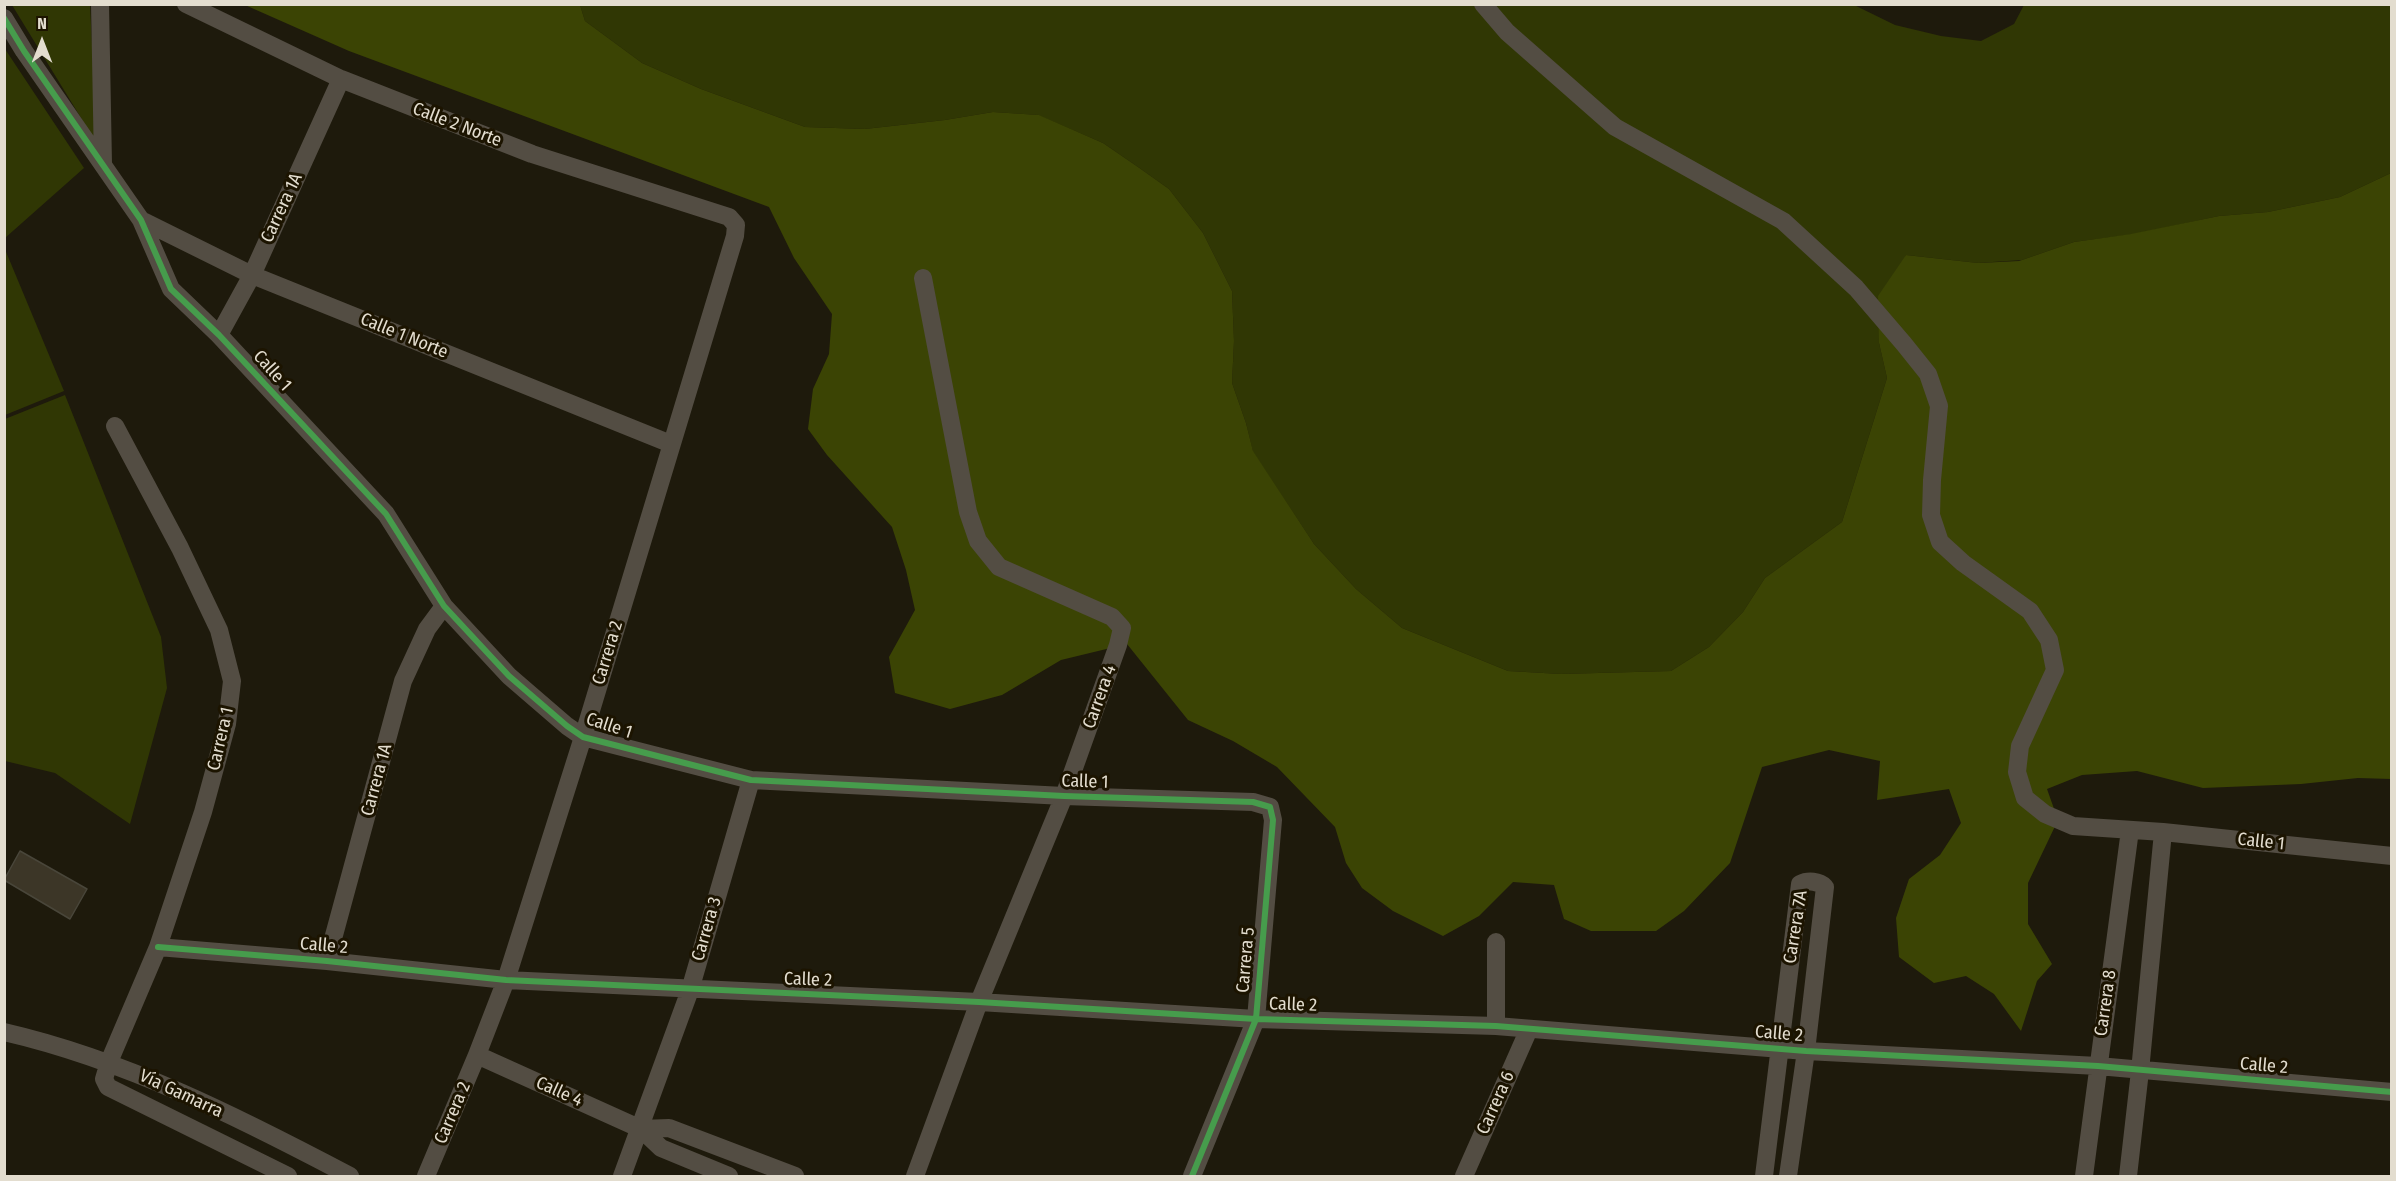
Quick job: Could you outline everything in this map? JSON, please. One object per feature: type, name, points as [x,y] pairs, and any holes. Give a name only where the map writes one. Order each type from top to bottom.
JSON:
[{"type":"street","points":[[100,4],[103,164]]},
{"type":"street","name":"Calle 2 Norte","points":[[186,4],[341,80],[532,154],[729,217],[736,225]]},
{"type":"street","name":"Calle 1","points":[[1483,4],[1507,32],[1615,127],[1783,222],[1856,288],[1928,374],[1939,406],[1931,515],[1941,542],[1963,563],[2030,611],[2049,640],[2055,670],[2020,746],[2017,772],[2025,798],[2045,814],[2073,826],[2163,832],[2391,856]]},
{"type":"street","name":"Calle 1","points":[[4,18],[24,51],[141,220],[171,289],[219,334],[386,514],[444,606],[509,676],[583,737],[751,780],[1064,796],[1254,802],[1270,807]]},
{"type":"street","name":"Carrera 1A","points":[[219,334],[252,274],[341,80]]},
{"type":"street","name":"Calle 1 Norte","points":[[141,220],[252,274],[671,444]]},
{"type":"street","name":"Carrera 2","points":[[426,1176],[506,980],[583,737],[735,236],[736,225]]},
{"type":"street","name":"Carrera 4","points":[[915,1176],[979,1002],[1064,796],[1122,628],[1112,617],[999,567],[978,541],[968,512],[923,278]]},
{"type":"street","name":"Carrera 1","points":[[109,1062],[158,947],[203,812],[227,724],[232,681],[219,630],[180,548],[115,426]]},
{"type":"street","name":"Carrera 1A","points":[[327,961],[403,681],[427,629],[444,606]]},
{"type":"street","name":"Carrera 3","points":[[622,1176],[690,990],[751,780]]},
{"type":"street","name":"Carrera 5","points":[[1192,1176],[1256,1019],[1273,820],[1270,807]]},
{"type":"street","name":"Carrera 8","points":[[2084,1176],[2130,830]]},
{"type":"street","points":[[2128,1176],[2163,832]]},
{"type":"street","name":"Carrera 7A","points":[[1764,1176],[1800,884],[1813,882],[1821,883],[1825,887],[1806,1051],[1788,1176]]},
{"type":"street","points":[[1496,942],[1496,1026]]},
{"type":"street","name":"Calle 2","points":[[158,947],[327,961],[506,980],[979,1002],[1256,1019],[1496,1026],[1806,1051],[2098,1066],[2391,1092]]},
{"type":"street","name":"Carrera 6","points":[[1464,1176],[1528,1029]]},
{"type":"street","name":"Vía Gamarra","points":[[4,1032],[43,1041],[109,1062],[286,1143],[350,1176]]},
{"type":"street","name":"Calle 4","points":[[477,1055],[641,1129],[661,1148],[729,1176]]},
{"type":"street","points":[[109,1062],[104,1079],[108,1087],[288,1176]]},
{"type":"street","name":"Calle 4","points":[[641,1129],[669,1128],[795,1176]]},
{"type":"green space","points":[[1852,4],[1895,25],[1941,36],[1981,41],[2014,24],[2024,5],[2391,5],[2391,173],[2340,197],[2268,212],[2219,216],[2135,234],[2074,242],[2022,260],[1978,263],[1906,255],[1879,343],[1887,378],[1842,522],[1765,578],[1743,612],[1709,647],[1671,671],[1561,674],[1508,671],[1402,628],[1356,589],[1314,544],[1253,452],[1232,383],[1234,341],[1232,291],[1203,233],[1169,189],[1103,143],[1038,115],[993,112],[865,129],[805,127],[701,89],[642,63],[585,21],[580,5]]},
{"type":"green space","points":[[12,5],[90,5],[97,144]]},
{"type":"green space","points":[[245,5],[580,5],[585,21],[642,63],[701,89],[805,127],[865,129],[993,112],[1039,115],[1103,143],[1169,189],[1203,233],[1232,291],[1234,341],[1232,383],[1253,451],[1314,544],[1356,589],[1402,628],[1508,671],[1561,674],[1671,671],[1709,647],[1743,612],[1765,578],[1842,522],[1887,378],[1879,343],[1878,296],[1906,255],[1978,263],[2019,261],[2074,242],[2131,234],[2219,216],[2268,212],[2340,197],[2391,173],[2391,779],[2358,778],[2301,784],[2203,788],[2137,771],[2082,775],[2047,789],[2058,820],[2028,883],[2028,924],[2052,964],[2037,981],[2021,1031],[1994,994],[1966,976],[1934,983],[1899,957],[1896,918],[1909,879],[1940,855],[1961,823],[1949,789],[1877,800],[1880,761],[1829,750],[1762,767],[1730,863],[1684,911],[1656,931],[1591,931],[1564,919],[1554,885],[1513,882],[1479,916],[1443,936],[1393,911],[1362,888],[1346,863],[1335,827],[1277,767],[1233,741],[1188,720],[1127,644],[1061,660],[1002,695],[950,709],[895,693],[889,657],[915,610],[906,570],[892,527],[827,455],[808,429],[813,389],[829,354],[832,314],[794,258],[769,207],[349,51]]},
{"type":"green space","points":[[5,49],[84,168],[4,238]]},
{"type":"green space","points":[[4,247],[64,391],[5,415],[4,415]]},
{"type":"green space","points":[[65,395],[161,637],[167,688],[130,824],[55,773],[5,761],[5,419]]},
{"type":"building","points":[[20,851],[87,889],[70,919],[4,880]]},
{"type":"cycle path","points":[[4,18],[24,51],[141,220],[171,289],[219,335],[386,514],[444,606],[509,676],[583,737],[751,780],[1064,796],[1253,802],[1270,807],[1273,820],[1256,1019],[1192,1176]]},
{"type":"cycle path","points":[[158,947],[327,961],[506,980],[979,1002],[1256,1019],[1496,1026],[1806,1051],[2098,1066],[2392,1092]]}]
